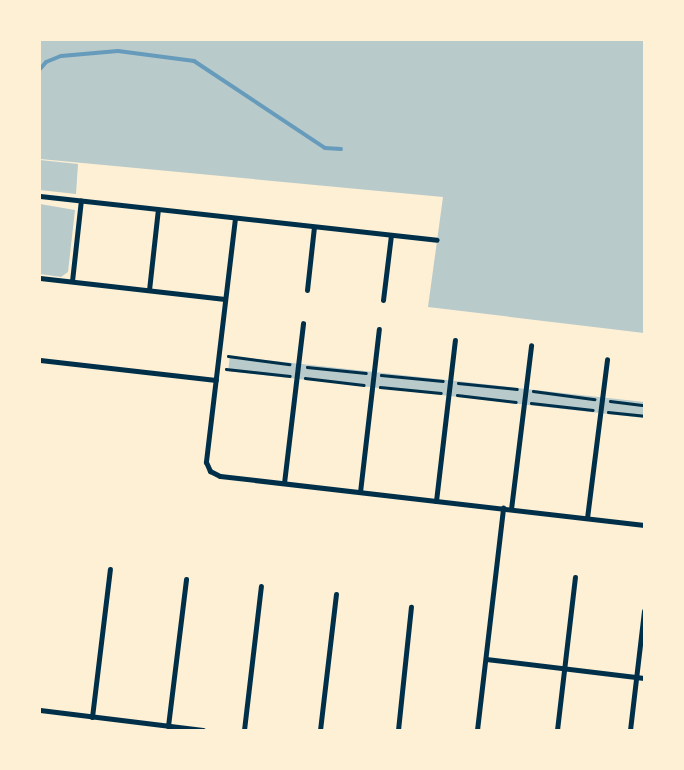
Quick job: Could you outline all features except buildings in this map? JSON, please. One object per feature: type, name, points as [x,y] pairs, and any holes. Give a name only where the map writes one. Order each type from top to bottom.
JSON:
[{"type":"street","points":[[40,196],[437,240]]},
{"type":"street","points":[[72,281],[80,200]]},
{"type":"street","points":[[149,290],[158,209]]},
{"type":"street","points":[[235,218],[206,462],[210,471],[220,476],[644,525]]},
{"type":"street","points":[[307,290],[314,227]]},
{"type":"street","points":[[383,300],[391,235]]},
{"type":"street","points":[[40,278],[225,298]]},
{"type":"street","points":[[284,483],[303,323]]},
{"type":"street","points":[[360,492],[379,329]]},
{"type":"street","points":[[436,501],[455,340]]},
{"type":"street","points":[[511,509],[531,345]]},
{"type":"street","points":[[587,518],[606,358]]},
{"type":"street","points":[[40,360],[216,380]]},
{"type":"street","points":[[477,730],[503,508]]},
{"type":"street","points":[[92,717],[110,569]]},
{"type":"street","points":[[556,730],[575,577]]},
{"type":"street","points":[[168,726],[186,579]]},
{"type":"street","points":[[244,730],[261,586]]},
{"type":"street","points":[[320,730],[336,594]]},
{"type":"street","points":[[398,730],[411,607]]},
{"type":"street","points":[[630,730],[644,612]]},
{"type":"street","points":[[486,659],[644,678]]},
{"type":"street","points":[[40,710],[203,730]]},
{"type":"path","points":[[219,354],[298,365],[644,405]]},
{"type":"path","points":[[217,368],[644,416]]},
{"type":"shaded area","points":[[40,40],[644,40],[644,333],[428,307],[443,197],[40,159]]},
{"type":"shaded area","points":[[40,160],[78,164],[76,194],[40,190]]},
{"type":"shaded area","points":[[40,204],[75,210],[68,272],[61,277],[40,274]]},
{"type":"shaded area","points":[[230,356],[644,402],[644,418],[228,371]]},
{"type":"waterway","points":[[40,69],[46,62],[61,56],[118,51],[194,61],[325,148],[341,149]]}]
